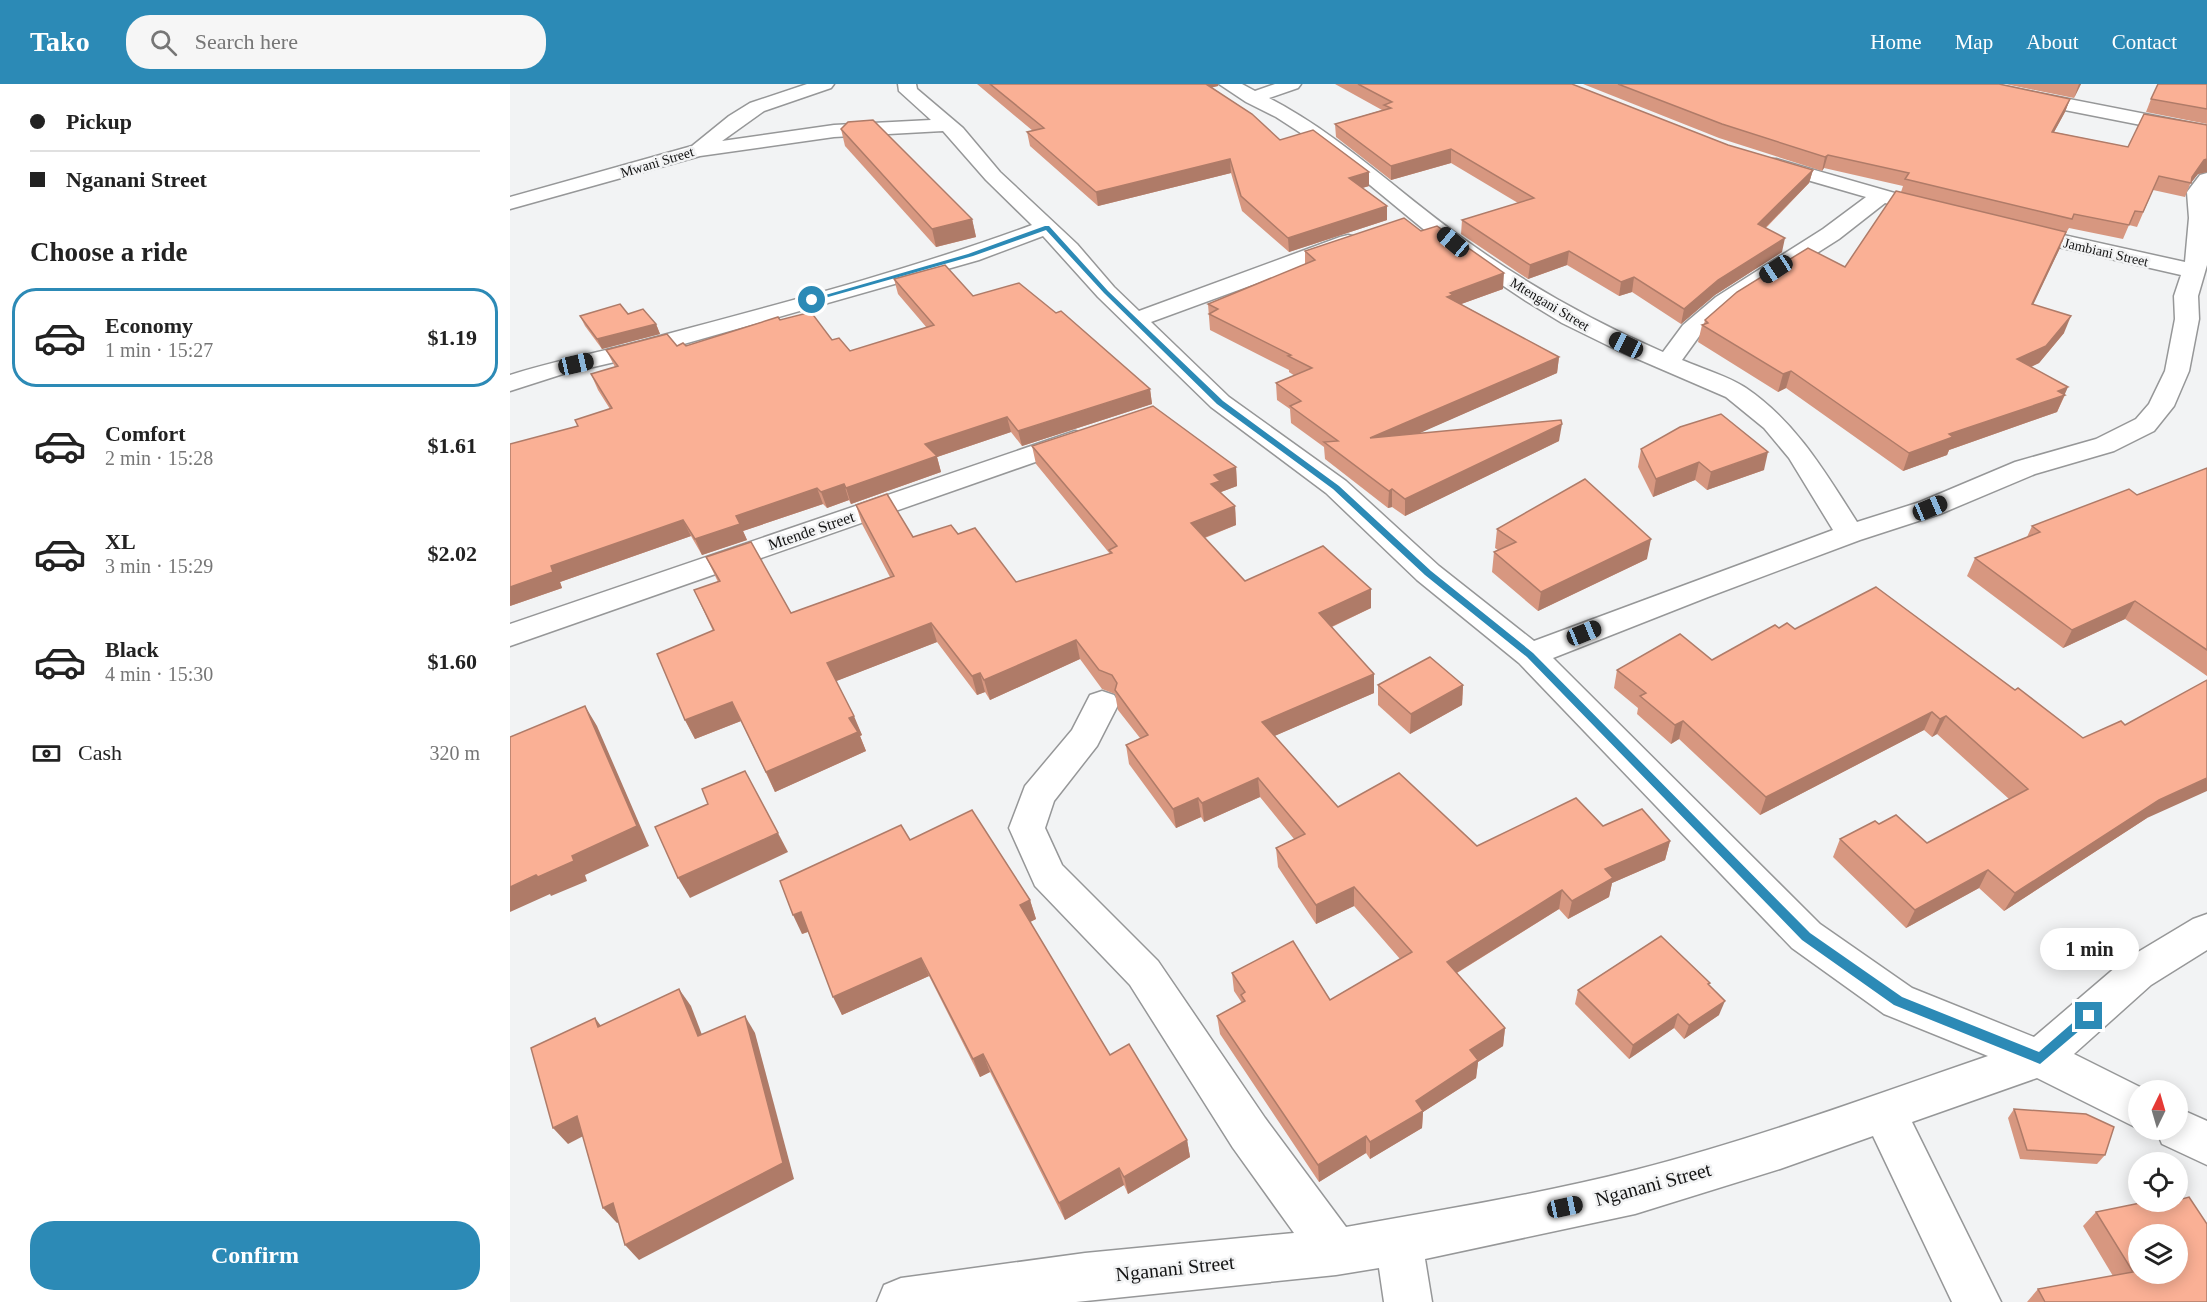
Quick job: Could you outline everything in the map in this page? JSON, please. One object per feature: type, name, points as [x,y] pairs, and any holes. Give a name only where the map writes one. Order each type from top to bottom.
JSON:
[{"type":"street","name":"Mwani Street","points":[[510,203],[699,150],[757,107],[825,84]]},
{"type":"street","points":[[907,84],[908,91],[947,125],[993,176],[1047,227],[1135,320],[1220,402],[1336,488],[1428,573],[1530,655],[1806,936],[1898,1001],[2040,1058],[2128,1103]]},
{"type":"street","name":"Mtengani Street","points":[[1228,84],[1283,113],[1337,148],[1453,242],[1561,313],[1735,392],[1773,422],[1800,454],[1850,534]]},
{"type":"street","points":[[1252,98],[1292,84]]},
{"type":"street","points":[[1970,84],[2034,99],[2207,132]]},
{"type":"street","points":[[699,150],[834,131],[947,125]]},
{"type":"street","points":[[1752,158],[1947,214]]},
{"type":"street","points":[[1530,655],[1621,618],[1850,534],[1930,508],[2025,468],[2105,444],[2145,425],[2161,406],[2196,333],[2187,319],[2186,296],[2198,271],[2200,218],[2197,192],[2207,180]]},
{"type":"street","points":[[1668,363],[1691,330],[1725,302],[1838,229],[1880,196]]},
{"type":"street","points":[[1395,227],[1424,218]]},
{"type":"street","points":[[510,383],[556,368],[636,350],[970,255],[1047,227]]},
{"type":"street","name":"Jambiani Street","points":[[2004,228],[2198,271]]},
{"type":"street","points":[[1135,320],[1292,261],[1364,237]]},
{"type":"street","name":"Mtende Street","points":[[510,635],[1102,431]]},
{"type":"street","points":[[1102,703],[1085,737],[1038,796],[1027,828],[1048,875],[1144,973],[1250,1133],[1336,1252]]},
{"type":"street","name":"Nganani Street","points":[[901,1302],[1085,1277],[1336,1252],[1635,1192],[1780,1148],[2040,1058],[2137,973],[2207,930]]},
{"type":"street","points":[[1884,1111],[1977,1302]]},
{"type":"street","points":[[2188,1134],[2207,1144]]},
{"type":"street","points":[[1398,1241],[1408,1302]]},
{"type":"building","points":[[990,84],[1206,84],[1252,114],[1280,140],[1313,130],[1369,172],[1349,178],[1387,206],[1288,238],[1241,196],[1230,159],[1096,192],[1027,132],[1044,128]]},
{"type":"building","points":[[1358,84],[1572,84],[1728,145],[1813,170],[1758,224],[1785,238],[1718,280],[1684,309],[1634,277],[1621,282],[1569,251],[1530,265],[1462,220],[1534,198],[1451,149],[1391,166],[1335,124],[1391,108],[1384,105],[1392,102]]},
{"type":"building","points":[[1618,84],[1999,84],[2070,99],[2052,132],[2128,147],[2144,114],[2207,125],[2207,159],[2192,177],[2191,183],[2159,176],[2143,212],[2135,211],[2129,225],[2074,214],[2072,219],[1905,179],[1909,173],[1828,155],[1825,157],[1722,124]]},
{"type":"building","points":[[2158,84],[2207,84],[2207,109],[2151,99]]},
{"type":"building","points":[[873,120],[972,219],[932,229],[841,129],[848,122]]},
{"type":"building","points":[[1896,191],[2066,232],[2032,304],[2071,316],[2046,346],[2017,359],[2068,387],[2058,391],[2065,395],[1949,434],[1953,437],[1909,453],[1791,371],[1783,374],[1702,325],[1708,323],[1705,320],[1737,292],[1808,248],[1845,267]]},
{"type":"building","points":[[1404,218],[1421,231],[1437,226],[1504,273],[1450,293],[1453,295],[1447,297],[1559,357],[1370,438],[1561,420],[1562,424],[1405,499],[1392,489],[1389,491],[1324,442],[1338,441],[1290,406],[1301,401],[1276,383],[1312,368],[1209,314],[1218,309],[1208,304],[1315,260],[1305,251]]},
{"type":"building","points":[[945,265],[973,296],[1019,283],[1056,313],[1061,311],[1150,389],[1018,431],[1007,417],[925,444],[937,456],[846,488],[844,484],[821,492],[817,488],[736,516],[740,524],[695,539],[683,520],[551,566],[553,572],[510,587],[510,444],[578,426],[575,420],[612,408],[591,374],[618,366],[606,350],[667,334],[677,346],[683,343],[686,346],[778,317],[780,320],[811,312],[832,340],[839,338],[850,351],[934,325],[894,279]]},
{"type":"building","points":[[620,304],[628,314],[643,309],[656,324],[597,339],[580,316]]},
{"type":"building","points":[[1153,406],[1236,467],[1214,475],[1220,481],[1211,484],[1235,506],[1191,523],[1245,581],[1323,546],[1371,589],[1319,613],[1374,674],[1262,722],[1338,807],[1399,773],[1477,846],[1576,798],[1603,826],[1642,809],[1670,841],[1605,869],[1613,878],[1572,901],[1562,890],[1447,962],[1505,1028],[1470,1050],[1478,1060],[1416,1101],[1423,1111],[1370,1142],[1366,1136],[1318,1165],[1217,1016],[1245,1001],[1241,995],[1245,992],[1232,973],[1293,941],[1330,1000],[1412,952],[1354,887],[1316,905],[1276,848],[1305,834],[1258,778],[1202,803],[1198,798],[1173,809],[1126,745],[1148,735],[1115,690],[1117,683],[1112,675],[1099,670],[1076,640],[984,680],[980,673],[972,676],[931,623],[827,663],[854,716],[849,718],[858,732],[766,772],[732,702],[685,720],[657,654],[714,630],[694,590],[720,581],[706,557],[751,542],[791,613],[894,576],[856,505],[887,494],[913,537],[951,525],[958,534],[975,528],[1016,582],[1112,553],[1109,550],[1117,546],[1032,446]]},
{"type":"building","points":[[1721,414],[1768,452],[1711,472],[1699,462],[1656,479],[1641,449],[1680,427]]},
{"type":"building","points":[[2207,468],[2207,650],[2135,601],[2072,630],[1975,558],[2040,532],[2032,526],[2129,489],[2137,495]]},
{"type":"building","points":[[1585,479],[1651,539],[1541,592],[1494,552],[1516,542],[1497,529]]},
{"type":"building","points":[[1876,587],[2015,690],[2018,688],[2083,738],[2121,721],[2125,725],[2207,680],[2207,778],[2159,800],[2015,893],[1988,870],[1915,910],[1840,839],[1875,821],[1879,824],[1896,815],[1927,843],[2028,789],[1946,716],[1940,719],[1932,712],[1766,797],[1683,721],[1675,725],[1640,696],[1646,693],[1617,670],[1680,634],[1712,660],[1775,625],[1779,628],[1787,623],[1795,629]]},
{"type":"building","points":[[1430,657],[1463,685],[1411,714],[1378,685]]},
{"type":"building","points":[[585,706],[637,826],[572,856],[574,861],[510,887],[510,737]]},
{"type":"building","points":[[745,771],[778,833],[678,878],[655,827],[708,804],[702,789]]},
{"type":"building","points":[[972,810],[1030,900],[1020,905],[1110,1055],[1129,1044],[1187,1140],[1124,1177],[1119,1168],[1059,1203],[983,1054],[973,1059],[921,958],[833,997],[801,912],[793,915],[780,881],[901,825],[910,840]]},
{"type":"building","points":[[1661,936],[1710,983],[1708,984],[1725,1001],[1689,1025],[1678,1014],[1633,1045],[1578,990]]},
{"type":"building","points":[[679,989],[698,1036],[745,1016],[783,1163],[625,1245],[613,1203],[603,1208],[577,1116],[553,1128],[531,1048],[595,1018],[598,1027]]},
{"type":"building","points":[[2014,1109],[2086,1114],[2114,1127],[2105,1155],[2027,1150]]},
{"type":"building","points":[[2189,1197],[2207,1224],[2207,1302],[2045,1302],[2038,1289],[2128,1273],[2128,1284],[2188,1284],[2188,1224],[2128,1224],[2128,1264],[2096,1212],[2128,1205],[2128,1212],[2188,1212]]},
{"type":"route","points":[[812,300],[970,255],[1047,227],[1106,292],[1220,402],[1336,488],[1428,573],[1530,655],[1806,936],[1898,1001],[2040,1058],[2089,1016]]}]
